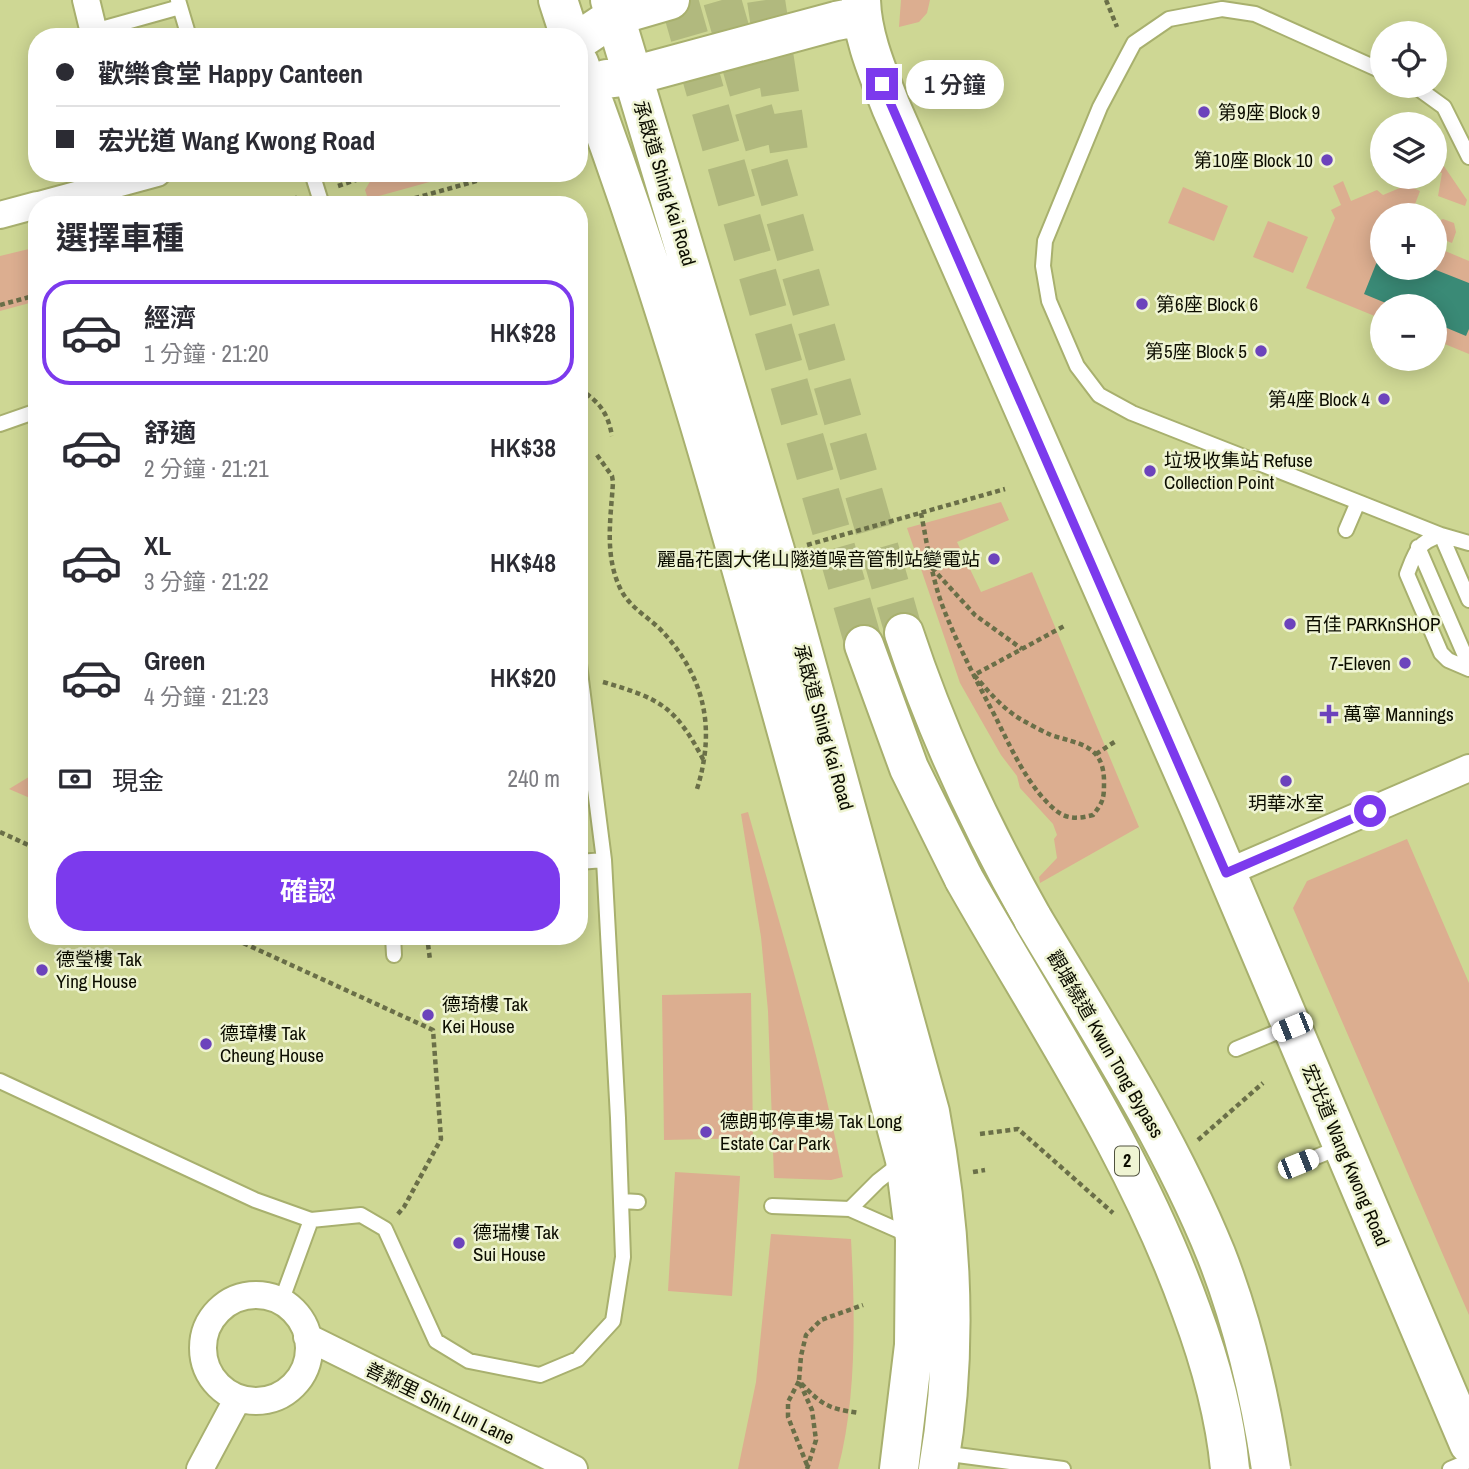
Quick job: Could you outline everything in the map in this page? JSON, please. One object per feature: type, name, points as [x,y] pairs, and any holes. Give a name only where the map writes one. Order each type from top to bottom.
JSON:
[{"type":"main road","points":[[558,0],[567,28]]},
{"type":"main road","points":[[588,32],[613,8],[670,0]]},
{"type":"main road","name":"承啟道 Shing Kai Road","points":[[613,8],[775,550],[930,1112],[942,1177],[950,1278],[951,1344],[939,1461]]},
{"type":"main road","points":[[588,75],[632,76],[809,28],[861,8]]},
{"type":"main road","name":"宏光道 Wang Kwong Road","points":[[861,8],[873,61],[891,107],[1226,873],[1469,1444]]},
{"type":"main road","name":"承啟道 Shing Kai Road","points":[[588,95],[680,354],[747,583],[905,1160],[915,1238],[914,1345],[898,1469]]},
{"type":"main road","name":"觀塘繞道 Kwun Tong Bypass","points":[[904,632],[945,745],[1000,859],[1150,1116],[1185,1183],[1216,1255],[1237,1315],[1263,1420],[1271,1469]]},
{"type":"main road","name":"觀塘繞道 Kwun Tong Bypass","points":[[864,645],[894,732],[937,827],[989,923],[1090,1094],[1151,1209],[1201,1336],[1216,1393],[1230,1469]]},
{"type":"street","points":[[86,0],[93,28]]},
{"type":"street","points":[[69,196],[116,182]]},
{"type":"street","points":[[0,215],[28,208]]},
{"type":"street","points":[[1226,873],[1469,768]]},
{"type":"street","points":[[247,1296],[264,1296],[281,1302],[294,1312],[304,1326],[309,1342],[307,1360],[300,1377],[289,1390],[273,1399],[255,1401],[238,1398],[223,1390],[211,1377],[204,1361],[203,1344],[207,1327],[216,1313],[230,1302],[247,1296]]},
{"type":"street","name":"善鄰里 Shin Lun Lane","points":[[307,1336],[574,1469]]},
{"type":"street","points":[[200,1469],[238,1398]]},
{"type":"lane","points":[[111,28],[179,4],[186,28]]},
{"type":"lane","points":[[1370,66],[1255,14],[1222,9],[1169,19],[1134,43],[1100,107],[1045,241],[1043,266],[1049,301],[1077,366],[1099,395],[1132,413],[1469,543]]},
{"type":"lane","points":[[1432,98],[1444,107],[1469,157]]},
{"type":"lane","points":[[0,424],[28,414]]},
{"type":"lane","points":[[1346,530],[1358,502]]},
{"type":"lane","points":[[1441,534],[1418,547],[1407,574],[1441,653],[1448,660],[1469,667]]},
{"type":"lane","points":[[1441,534],[1469,600]]},
{"type":"lane","points":[[1418,547],[1469,667]]},
{"type":"lane","points":[[0,1080],[255,1200],[311,1220],[361,1215],[385,1229],[436,1341],[469,1361],[540,1374],[578,1359],[613,1321],[623,1257],[604,860],[588,735]]},
{"type":"lane","points":[[588,861],[604,860]]},
{"type":"lane","points":[[393,945],[394,955]]},
{"type":"lane","points":[[1236,1049],[1292,1027]]},
{"type":"lane","points":[[1289,1168],[1343,1146]]},
{"type":"lane","points":[[850,1209],[905,1160]]},
{"type":"lane","points":[[622,1202],[638,1202]]},
{"type":"lane","points":[[772,1206],[850,1209],[915,1238]]},
{"type":"lane","points":[[281,1302],[311,1220]]},
{"type":"lane","points":[[939,1461],[1063,1469]]},
{"type":"lane","points":[[1450,1469],[1469,1461]]},
{"type":"path","points":[[1106,0],[1117,27]]},
{"type":"path","points":[[422,196],[473,182]]},
{"type":"path","points":[[0,305],[28,297]]},
{"type":"path","points":[[588,395],[602,405],[610,421],[612,436]]},
{"type":"path","points":[[597,455],[612,476],[609,532],[613,568],[621,590],[636,610],[659,628],[691,670],[706,715],[705,763],[697,789]]},
{"type":"path","points":[[798,548],[1005,489]]},
{"type":"path","points":[[921,513],[941,601],[974,676],[1019,764],[1059,813],[1076,819],[1093,815],[1104,801],[1104,776],[1096,754],[1084,744],[1050,734],[1021,720],[999,703],[974,676]]},
{"type":"path","points":[[932,568],[975,615],[1022,649]]},
{"type":"path","points":[[974,676],[1066,625]]},
{"type":"path","points":[[599,681],[645,694],[674,713],[688,731],[705,763]]},
{"type":"path","points":[[1096,754],[1116,741]]},
{"type":"path","points":[[0,832],[28,845]]},
{"type":"path","points":[[248,945],[433,1030],[441,1139],[404,1207],[385,1229]]},
{"type":"path","points":[[428,945],[429,960]]},
{"type":"path","points":[[807,1467],[788,1417],[788,1402],[799,1381],[806,1335],[821,1320],[863,1305]]},
{"type":"path","points":[[799,1381],[819,1403],[836,1410],[859,1413]]},
{"type":"path","points":[[799,1381],[812,1410],[816,1440],[807,1467]]},
{"type":"shaded area","points":[[901,0],[930,0],[927,13],[919,22],[899,27]]},
{"type":"shaded area","points":[[1447,171],[1467,200],[1465,206],[1438,196],[1439,189],[1447,189]]},
{"type":"shaded area","points":[[1343,181],[1351,201],[1377,190],[1383,195],[1397,189],[1420,191],[1416,203],[1370,203],[1370,280],[1447,280],[1447,252],[1469,261],[1469,354],[1447,345],[1447,294],[1370,294],[1370,314],[1306,288],[1335,218],[1331,210],[1341,205],[1333,186]]},
{"type":"shaded area","points":[[370,182],[429,182],[379,196],[367,196],[365,190]]},
{"type":"shaded area","points":[[1183,187],[1228,206],[1214,241],[1168,223]]},
{"type":"shaded area","points":[[1447,220],[1454,223],[1456,232],[1452,243],[1447,241]]},
{"type":"shaded area","points":[[1268,221],[1308,237],[1293,273],[1253,257]]},
{"type":"shaded area","points":[[28,249],[28,303],[0,311],[0,256]]},
{"type":"shaded area","points":[[1001,502],[1009,520],[957,542],[981,592],[1032,572],[1139,827],[1040,883],[1039,877],[1057,858],[1054,839],[1057,835],[1053,824],[1020,788],[1017,776],[1001,755],[960,683],[907,528]]},
{"type":"shaded area","points":[[28,777],[28,797],[9,789]]},
{"type":"shaded area","points":[[748,812],[800,994],[834,1131],[843,1177],[831,1180],[774,1178],[768,1011],[761,937],[741,814]]},
{"type":"shaded area","points":[[1407,839],[1469,983],[1469,1315],[1293,908],[1307,881]]},
{"type":"shaded area","points":[[751,993],[753,1138],[664,1140],[662,995]]},
{"type":"shaded area","points":[[675,1172],[740,1176],[732,1296],[668,1291]]},
{"type":"shaded area","points":[[771,1234],[851,1239],[854,1325],[852,1384],[838,1469],[738,1469],[756,1382]]},
{"type":"water","points":[[1447,274],[1469,283],[1469,329],[1466,336],[1447,328],[1447,294],[1370,294],[1370,296],[1364,294],[1370,279],[1447,280]]},
{"type":"tunnel","points":[[679,0],[864,645]]},
{"type":"tunnel","points":[[722,0],[904,633]]},
{"type":"tunnel","points":[[766,0],[791,165]]},
{"type":"place","name":"第9座 Block 9","points":[[1204,112]]},
{"type":"place","name":"第10座 Block 10","points":[[1327,160]]},
{"type":"place","name":"第6座 Block 6","points":[[1142,304]]},
{"type":"place","name":"第5座 Block 5","points":[[1261,351]]},
{"type":"place","name":"第4座 Block 4","points":[[1384,399]]},
{"type":"place","name":"垃圾收集站 Refuse Collection Point","points":[[1150,471]]},
{"type":"place","name":"麗晶花園大佬山隧道噪音管制站變電站","points":[[994,559]]},
{"type":"place","name":"百佳 PARKnSHOP","points":[[1290,624]]},
{"type":"place","name":"7-Eleven","points":[[1405,663]]},
{"type":"place","name":"萬寧 Mannings","points":[[1329,714]]},
{"type":"place","name":"玥華冰室","points":[[1286,781]]},
{"type":"place","name":"德瑩樓 Tak Ying House","points":[[42,970]]},
{"type":"place","name":"德琦樓 Tak Kei House","points":[[428,1015]]},
{"type":"place","name":"德璋樓 Tak Cheung House","points":[[206,1044]]},
{"type":"place","name":"德朗邨停車場 Tak Long Estate Car Park","points":[[706,1132]]},
{"type":"place","name":"德瑞樓 Tak Sui House","points":[[459,1243]]},
{"type":"route","points":[[882,84],[1226,873],[1370,811]]}]
